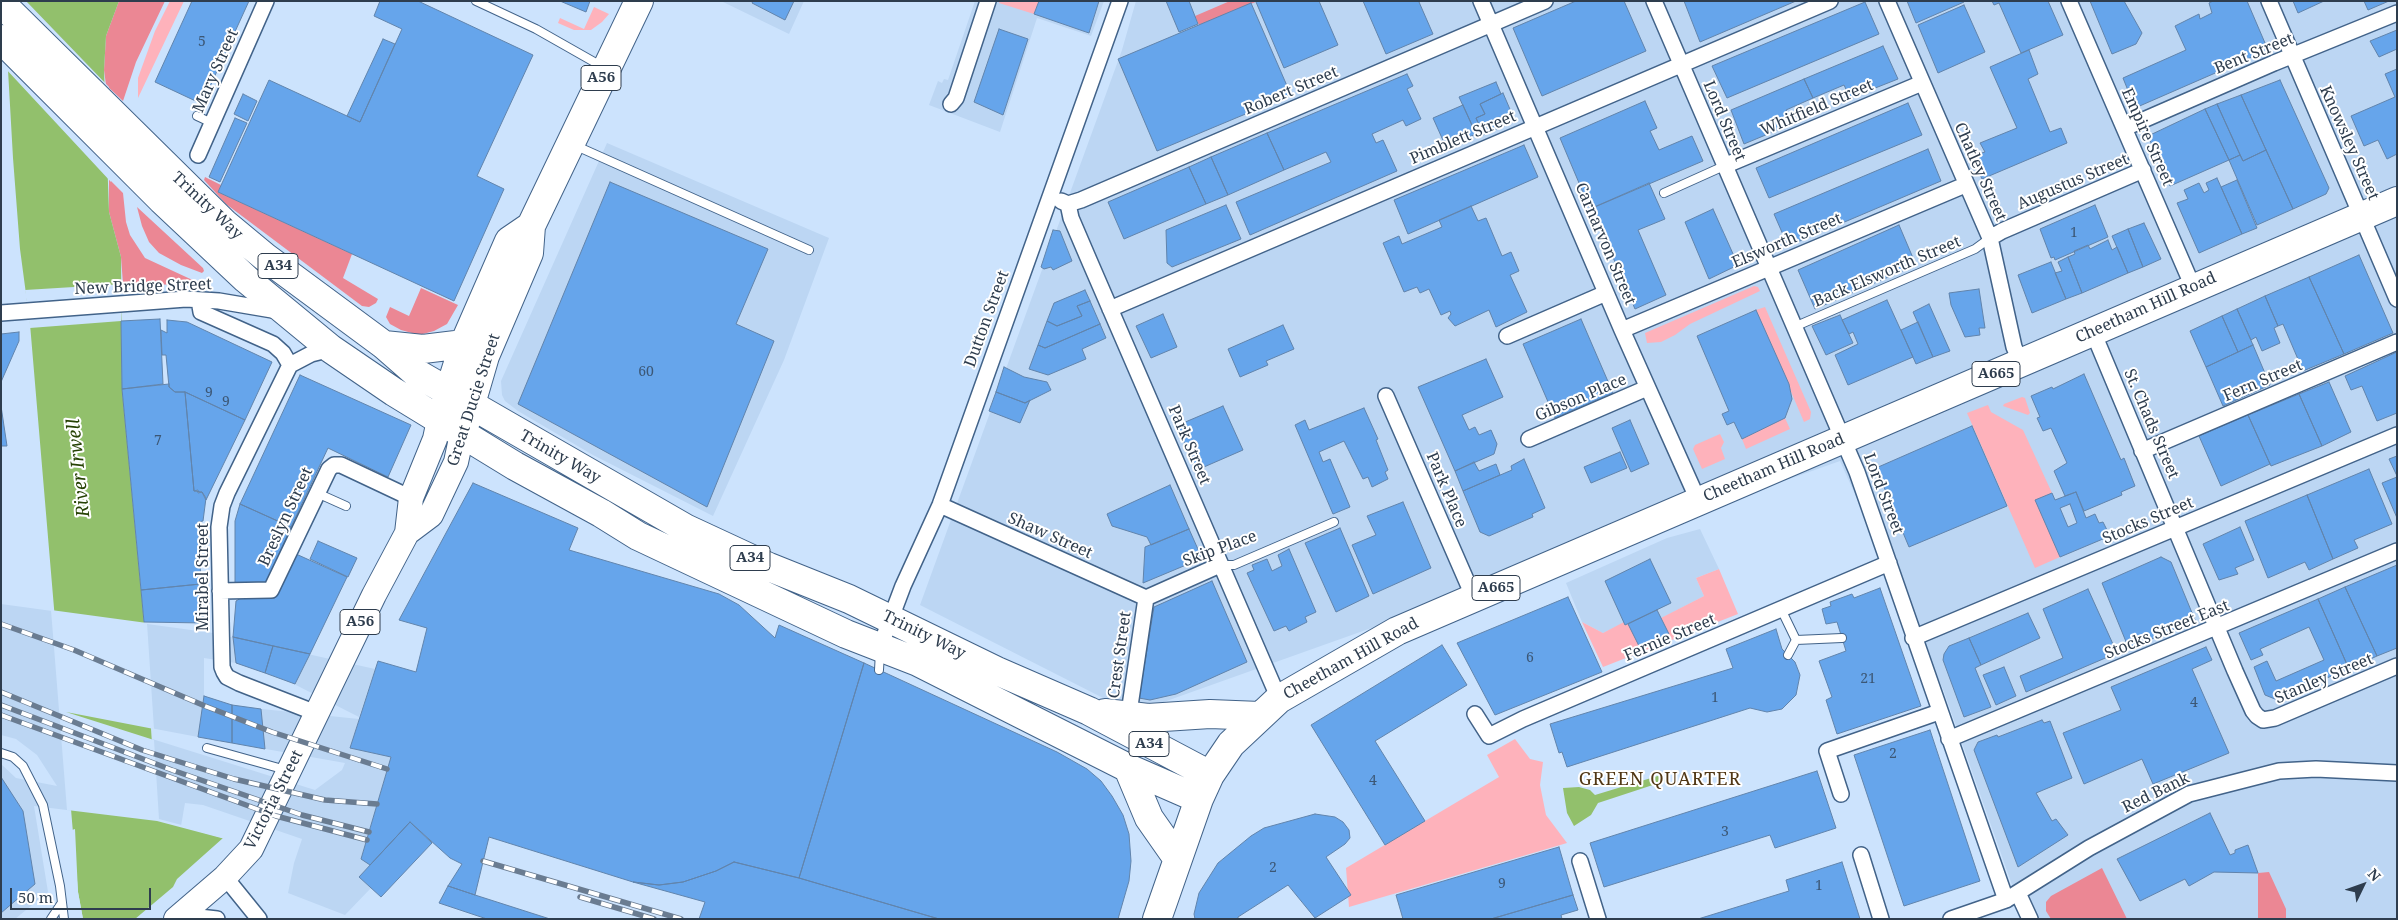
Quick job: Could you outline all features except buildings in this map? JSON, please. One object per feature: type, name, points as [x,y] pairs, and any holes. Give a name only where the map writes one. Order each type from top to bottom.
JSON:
[{"type":"highway","name":"Great Ducie Street","points":[[439,420],[460,398],[485,356],[528,253],[531,226],[639,1]]},
{"type":"highway","name":"Trinity Way","points":[[1,3],[170,190],[226,261],[331,348],[439,420],[638,536],[846,634],[880,658],[918,662],[1128,768]]},
{"type":"highway","name":"Trinity Way","points":[[1,39],[170,190],[224,224],[384,344],[416,372],[685,528],[769,567],[889,618],[1011,678],[1088,711],[1210,774]]},
{"type":"highway","name":"Cheetham Hill Road","points":[[1158,917],[1199,799],[1210,774],[1231,744],[1269,708],[1397,631],[1698,500],[2093,332],[2193,287],[2397,201]]},
{"type":"highway","name":"Great Ducie Street","points":[[462,434],[460,398],[464,344],[510,241],[531,226]]},
{"type":"highway","name":"A34","points":[[384,344],[423,349],[464,344]]},
{"type":"highway","points":[[769,567],[794,591],[855,620],[870,631],[880,658]]},
{"type":"highway","points":[[1088,711],[1130,717],[1210,714],[1269,708]]},
{"type":"highway","points":[[1128,768],[1199,799]]},
{"type":"highway","points":[[1128,768],[1149,818],[1177,858]]},
{"type":"main road","name":"Great Ducie Street","points":[[316,713],[407,533],[411,498],[435,439],[439,420]]},
{"type":"main road","name":"Great Ducie Street","points":[[407,533],[431,515],[456,462],[462,434]]},
{"type":"main road","name":"Victoria Street","points":[[178,917],[225,877],[251,849],[290,771],[316,713]]},
{"type":"street","name":"Mary Street","points":[[198,154],[266,1]]},
{"type":"street","points":[[951,104],[956,98],[988,1]]},
{"type":"street","name":"Dutton Street","points":[[880,658],[889,618],[940,506],[1120,1]]},
{"type":"street","name":"Carnarvon Street","points":[[1481,1],[1647,388],[1698,500]]},
{"type":"street","name":"Robert Street","points":[[1068,204],[1545,1]]},
{"type":"street","name":"Lord Street","points":[[1654,1],[1857,472],[1890,563],[1913,638],[1949,739],[2012,896],[2030,919]]},
{"type":"street","name":"Pimblett Street","points":[[1110,309],[1830,1]]},
{"type":"street","name":"Chatley Street","points":[[1887,1],[1965,185],[1990,238],[2014,347],[2021,363]]},
{"type":"street","name":"Empire Street","points":[[2068,1],[2193,287]]},
{"type":"street","name":"Knowsley Street","points":[[2269,1],[2397,298]]},
{"type":"street","name":"Bent Street","points":[[2125,128],[2397,13]]},
{"type":"street","name":"Whitfield Street","points":[[1724,166],[1922,83]]},
{"type":"street","name":"Augustus Street","points":[[1990,238],[2002,231],[2143,170]]},
{"type":"street","name":"Elsworth Street","points":[[1622,330],[1965,185]]},
{"type":"street","points":[[1050,196],[1068,204]]},
{"type":"street","name":"Park Street","points":[[1068,204],[1071,218],[1220,565],[1269,708]]},
{"type":"street","points":[[1507,336],[1606,293]]},
{"type":"street","points":[[199,300],[201,312],[273,344],[283,353],[290,364],[311,354],[331,348]]},
{"type":"street","name":"New Bridge Street","points":[[1,313],[128,302],[199,300],[285,311]]},
{"type":"street","name":"St. Chads Street","points":[[2093,332],[2253,711],[2263,720]]},
{"type":"street","name":"Fern Street","points":[[2142,451],[2397,342]]},
{"type":"street","name":"Mirabel Street","points":[[290,364],[222,506],[219,526],[222,667],[227,677],[316,713]]},
{"type":"street","name":"Gibson Place","points":[[1529,439],[1647,388]]},
{"type":"street","name":"Park Place","points":[[1386,396],[1474,598]]},
{"type":"street","name":"Stocks Street","points":[[1913,638],[2397,435]]},
{"type":"street","name":"Breslyn Street","points":[[220,592],[271,590],[317,492],[329,469],[334,465],[341,465],[411,498]]},
{"type":"street","name":"Shaw Street","points":[[940,506],[1146,598]]},
{"type":"street","name":"Stocks Street East","points":[[1949,739],[2397,552]]},
{"type":"street","name":"Fernie Street","points":[[1475,714],[1489,736],[1524,719],[1890,563]]},
{"type":"street","name":"Skip Place","points":[[1146,598],[1220,565]]},
{"type":"street","name":"Crest Street","points":[[1130,717],[1146,598]]},
{"type":"street","name":"Stanley Street","points":[[2263,720],[2275,718],[2397,666]]},
{"type":"street","points":[[1841,794],[1827,751],[1940,712]]},
{"type":"street","name":"Red Bank","points":[[1951,919],[2012,896],[2089,848],[2190,794],[2279,771],[2316,769],[2397,773]]},
{"type":"street","points":[[1861,855],[1881,919]]},
{"type":"street","points":[[1580,861],[1598,919]]},
{"type":"street","points":[[225,877],[258,919]]},
{"type":"street","points":[[178,917],[217,919]]},
{"type":"lane","points":[[476,1],[536,29],[606,68]]},
{"type":"lane","points":[[197,116],[212,123]]},
{"type":"lane","points":[[570,144],[809,250]]},
{"type":"lane","points":[[1664,193],[1724,166]]},
{"type":"lane","name":"Back Elsworth Street","points":[[1794,327],[1975,249],[1990,238]]},
{"type":"lane","points":[[317,492],[346,506]]},
{"type":"lane","name":"Skip Place","points":[[1220,565],[1234,565],[1334,522]]},
{"type":"lane","points":[[1782,610],[1796,640]]},
{"type":"lane","points":[[1796,640],[1842,638]]},
{"type":"lane","points":[[1788,655],[1796,640]]},
{"type":"lane","points":[[207,748],[290,771]]},
{"type":"lane","points":[[1,753],[13,757],[23,766],[43,805],[60,886],[64,919]]},
{"type":"lane","points":[[51,919],[61,904]]},
{"type":"shaded area","points":[[119,1],[165,1],[136,62],[123,101],[106,85],[104,70],[106,36]]},
{"type":"shaded area","points":[[170,1],[184,1],[138,98],[138,78],[155,31]]},
{"type":"shaded area","points":[[721,1],[804,1],[789,34]]},
{"type":"shaded area","points":[[975,1],[1104,1],[1091,36],[1037,18],[1000,132],[929,105],[938,81],[942,83],[944,79],[948,80]]},
{"type":"shaded area","points":[[1000,1],[1039,1],[1034,14],[999,3]]},
{"type":"shaded area","points":[[1136,1],[2397,1],[2397,919],[2024,919],[1943,689],[1840,461],[1158,704],[1111,702],[920,605],[1122,50]]},
{"type":"shaded area","points":[[1230,1],[1258,1],[1199,25],[1195,16]]},
{"type":"shaded area","points":[[594,7],[609,14],[591,30],[574,30],[558,23],[560,18],[584,29]]},
{"type":"shaded area","points":[[607,143],[829,238],[784,360],[713,516],[593,455],[518,411],[505,401],[502,395],[501,381]]},
{"type":"shaded area","points":[[205,177],[221,185],[218,192],[352,254],[343,278],[378,299],[376,303],[369,307],[362,306],[226,204],[204,180]]},
{"type":"shaded area","points":[[109,179],[123,193],[126,222],[130,235],[145,258],[199,283],[199,285],[123,284],[121,257],[109,212]]},
{"type":"shaded area","points":[[137,207],[204,271],[202,273],[181,265],[159,253],[149,242]]},
{"type":"shaded area","points":[[1754,286],[1758,287],[1760,291],[1690,324],[1661,342],[1647,343],[1645,333]]},
{"type":"shaded area","points":[[421,288],[458,305],[447,324],[434,331],[419,335],[401,330],[390,324],[386,317],[390,307],[409,316]]},
{"type":"shaded area","points":[[1765,307],[1811,412],[1810,419],[1804,422],[1756,310]]},
{"type":"shaded area","points":[[2022,397],[2025,398],[2030,413],[2028,415],[2003,406],[2004,404]]},
{"type":"shaded area","points":[[1988,405],[1991,412],[2023,430],[2052,493],[2036,501],[2060,557],[2035,568],[1967,413]]},
{"type":"shaded area","points":[[1785,418],[1790,429],[1746,449],[1742,439]]},
{"type":"shaded area","points":[[1720,434],[1724,442],[1721,448],[1725,459],[1702,469],[1693,449],[1695,445]]},
{"type":"shaded area","points":[[1700,529],[1719,569],[1696,578],[1704,596],[1662,618],[1669,634],[1625,625],[1624,623],[1603,633],[1582,622],[1566,583],[1667,538]]},
{"type":"shaded area","points":[[1719,569],[1738,614],[1603,667],[1582,622],[1603,633],[1624,622],[1625,625],[1628,624],[1669,634],[1661,618],[1704,596],[1696,578]]},
{"type":"shaded area","points":[[1,604],[213,633],[375,669],[359,717],[284,679],[236,663],[204,658],[204,696],[232,705],[252,708],[359,719],[350,748],[391,757],[361,858],[370,865],[359,877],[371,888],[345,915],[288,893],[294,863],[302,839],[203,805],[185,803],[181,826],[157,821],[34,806],[48,892],[15,919],[1,919],[1,764],[16,778],[57,786],[37,755],[16,739],[1,735]],"holes":[[[66,712],[345,763],[342,770],[315,790]]]},
{"type":"shaded area","points":[[1515,739],[1530,759],[1543,762],[1540,785],[1546,815],[1567,843],[1349,907],[1346,868],[1499,777],[1487,755]]},
{"type":"shaded area","points":[[2102,868],[2127,919],[2051,919],[2046,911],[2046,902],[2051,896]]},
{"type":"shaded area","points":[[2269,872],[2286,909],[2286,919],[2258,919],[2258,873]]},
{"type":"water","name":"River Irwell","points":[[13,1],[119,1],[106,36],[104,70],[109,212],[121,257],[122,389],[144,622],[157,820],[223,838],[177,879],[173,887],[135,919],[83,919],[78,892],[30,324],[20,249],[13,158],[8,70]]},
{"type":"water","points":[[1661,775],[1665,781],[1598,803],[1591,815],[1574,826],[1567,813],[1563,788],[1579,787],[1590,790],[1595,795]]},
{"type":"pier","points":[[11,1],[26,1],[109,87],[111,182],[5,68]]},
{"type":"pier","points":[[123,284],[121,321],[30,328],[25,290]]},
{"type":"pier","points":[[51,610],[147,623],[154,729],[66,712],[154,740],[159,819],[223,836],[225,839],[157,821],[67,810]]},
{"type":"pier","points":[[75,829],[78,892],[83,919],[80,919],[75,892],[69,831]]},
{"type":"railway","points":[[1,624],[74,650],[205,706],[272,732],[387,769]]},
{"type":"railway","points":[[1,692],[142,750],[234,779],[325,800],[377,804]]},
{"type":"railway","points":[[1,705],[172,770],[302,815],[369,832]]},
{"type":"railway","points":[[1,715],[276,816],[367,840]]},
{"type":"railway","points":[[483,861],[681,919]]},
{"type":"railway","points":[[580,897],[654,919]]},
{"type":"district","name":"GREEN QUARTER","points":[[1660,780]]}]
